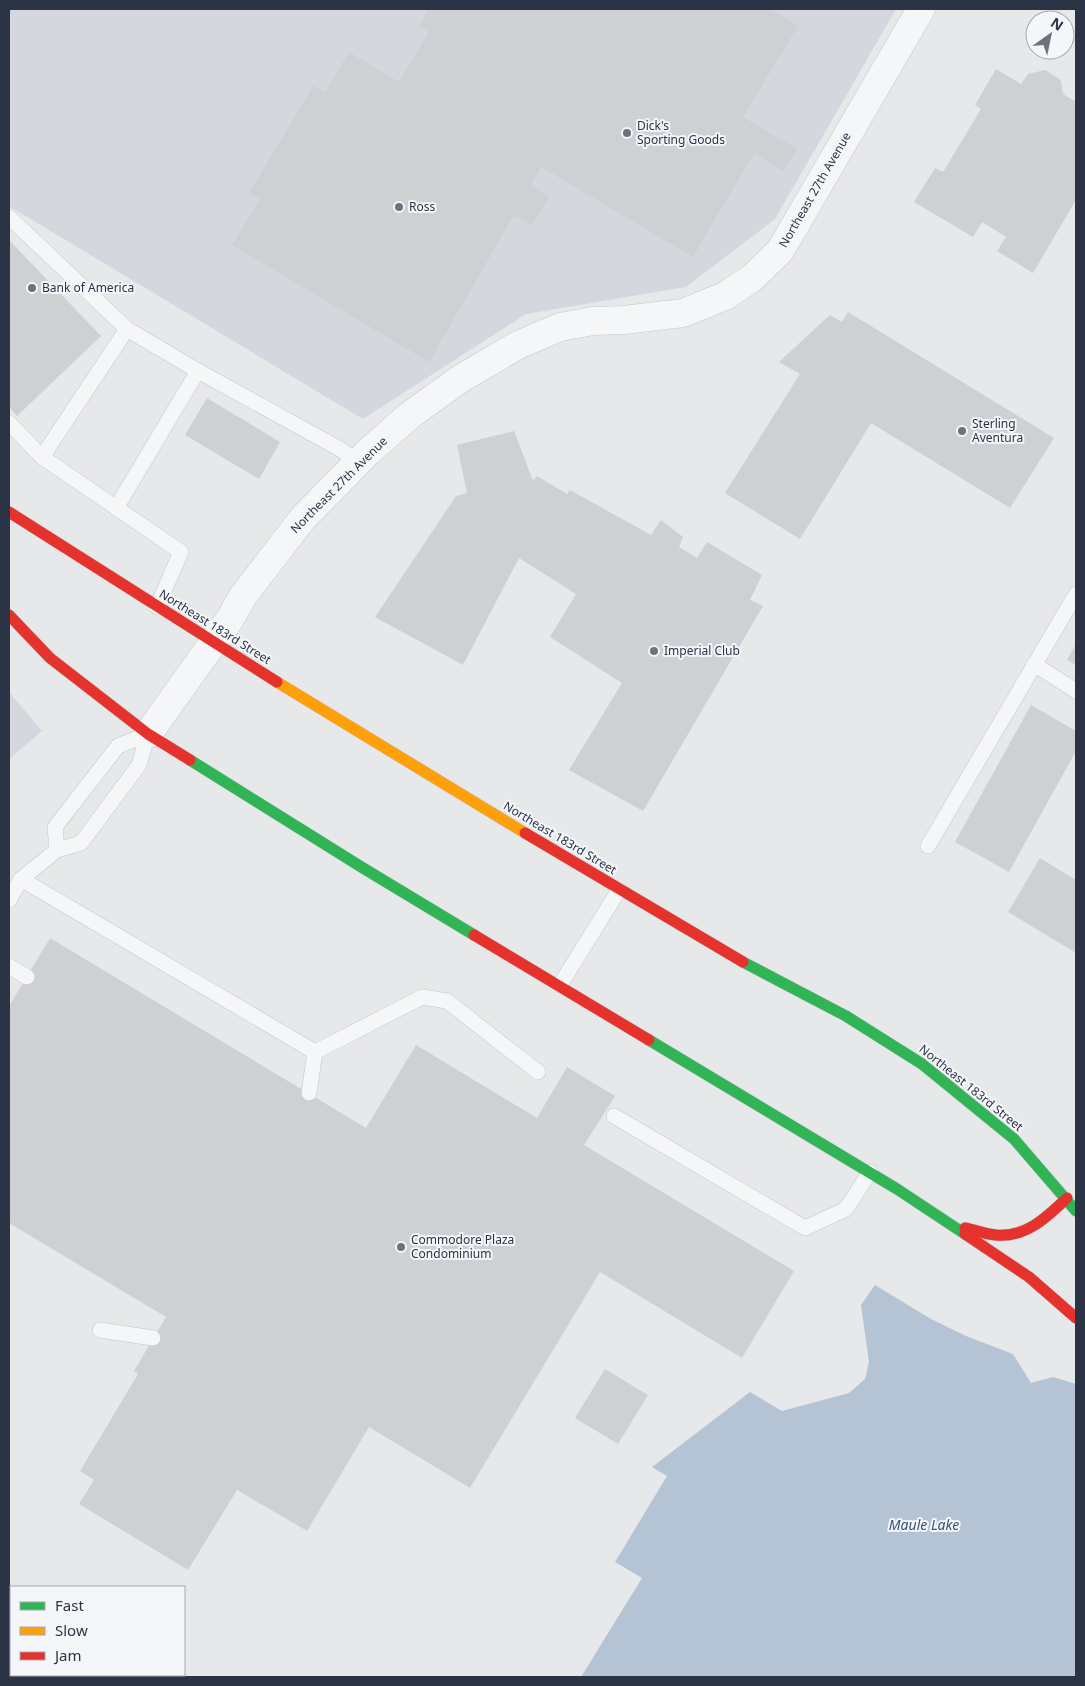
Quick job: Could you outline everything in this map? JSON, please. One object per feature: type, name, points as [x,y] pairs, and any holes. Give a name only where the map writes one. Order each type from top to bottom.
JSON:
[{"type":"street","name":"Northeast 27th Avenue","points":[[148,734],[230,619],[243,596],[303,518],[367,452],[418,410],[460,379],[518,345],[568,325],[683,313],[725,296],[752,278],[780,252],[921,9]]},
{"type":"street","name":"Northeast 183rd Street","points":[[9,512],[213,642],[619,890],[753,968],[846,1016],[922,1064],[1014,1139],[1067,1198],[1076,1211]]},
{"type":"street","points":[[9,615],[50,658],[148,734],[363,868],[870,1172],[1029,1278],[1076,1318]]},
{"type":"street","points":[[951,1225],[999,1236],[1023,1232],[1042,1221],[1067,1198]]},
{"type":"lane","points":[[9,218],[127,329],[198,371],[340,449],[358,462]]},
{"type":"lane","points":[[42,457],[127,329]]},
{"type":"lane","points":[[116,508],[198,371]]},
{"type":"lane","points":[[9,423],[42,457],[182,552],[157,606]]},
{"type":"lane","points":[[928,846],[1076,594]]},
{"type":"lane","points":[[1034,664],[1076,691]]},
{"type":"lane","points":[[57,850],[55,827],[118,746],[148,734]]},
{"type":"lane","points":[[9,900],[21,879],[57,850],[81,843],[139,765],[148,734]]},
{"type":"lane","points":[[21,879],[315,1052]]},
{"type":"lane","points":[[560,985],[619,890]]},
{"type":"lane","points":[[9,966],[27,977]]},
{"type":"lane","points":[[315,1052],[422,996],[447,1001],[538,1072]]},
{"type":"lane","points":[[309,1093],[315,1052]]},
{"type":"lane","points":[[614,1116],[806,1228],[846,1209],[870,1172]]},
{"type":"lane","points":[[100,1330],[153,1338]]},
{"type":"shaded area","points":[[9,9],[896,9],[775,219],[686,287],[526,314],[363,419],[9,206]]},
{"type":"shaded area","points":[[9,692],[42,731],[9,759]]},
{"type":"water","name":"Maule Lake","points":[[875,1285],[931,1319],[966,1336],[1013,1354],[1031,1383],[1053,1377],[1076,1384],[1076,1677],[581,1677],[642,1578],[615,1562],[667,1476],[652,1467],[750,1392],[782,1411],[849,1393],[865,1379],[869,1362],[861,1305]]},
{"type":"building","points":[[429,9],[770,9],[798,26],[743,117],[797,149],[783,171],[754,153],[693,257],[541,167],[531,185],[549,197],[532,226],[514,215],[429,362],[232,245],[260,199],[249,193],[313,86],[325,92],[349,52],[399,82],[429,32],[419,26]]},
{"type":"building","points":[[996,69],[1021,84],[1028,74],[1045,70],[1061,80],[1063,94],[1076,102],[1076,200],[1033,273],[997,251],[1006,237],[982,222],[973,237],[914,202],[935,168],[943,172],[981,109],[975,105]]},
{"type":"building","name":"Bank of America","points":[[9,240],[101,336],[17,416],[9,407]]},
{"type":"building","name":"Sterling Aventura","points":[[848,312],[1054,438],[1010,508],[871,423],[800,539],[725,493],[800,374],[779,362],[830,315],[842,322]]},
{"type":"building","points":[[207,398],[280,442],[259,479],[185,435]]},
{"type":"building","name":"Imperial Club","points":[[514,431],[533,481],[537,476],[567,494],[570,490],[651,535],[661,520],[683,537],[679,547],[697,558],[707,542],[762,575],[750,600],[763,606],[643,811],[569,770],[622,683],[550,637],[576,594],[519,558],[463,665],[375,617],[456,496],[467,493],[457,445]]},
{"type":"building","points":[[1076,644],[1076,665],[1067,660]]},
{"type":"building","points":[[1031,705],[1076,731],[1076,751],[1009,872],[955,842]]},
{"type":"building","points":[[1040,858],[1076,880],[1076,953],[1008,912]]},
{"type":"building","name":"Commodore Plaza Condominium","points":[[50,938],[366,1128],[416,1045],[537,1118],[567,1067],[615,1096],[584,1145],[794,1271],[742,1358],[600,1272],[470,1488],[369,1427],[307,1531],[237,1490],[188,1570],[79,1504],[94,1480],[80,1471],[138,1374],[134,1371],[166,1317],[9,1223],[9,1006]]},
{"type":"building","points":[[605,1369],[648,1395],[618,1444],[575,1418]]},
{"type":"building","points":[[9,1619],[10,1676],[107,1677],[9,1677]]},
{"type":"traffic: fast","points":[[190,760],[474,935]]},
{"type":"traffic: fast","points":[[743,962],[846,1016],[922,1064],[1014,1139],[1076,1211]]},
{"type":"traffic: fast","points":[[649,1040],[897,1189],[965,1234]]},
{"type":"traffic: slow","points":[[277,682],[525,833]]},
{"type":"traffic: jam","points":[[9,512],[277,682]]},
{"type":"traffic: jam","points":[[9,615],[50,658],[148,734],[190,760]]},
{"type":"traffic: jam","points":[[525,833],[743,962]]},
{"type":"traffic: jam","points":[[474,935],[649,1040]]},
{"type":"traffic: jam","points":[[965,1228],[996,1235],[1017,1233],[1044,1219],[1067,1198]]},
{"type":"traffic: jam","points":[[965,1234],[1029,1277],[1076,1318]]},
{"type":"place","name":"Dick's Sporting Goods","points":[[627,133]]},
{"type":"place","name":"Ross","points":[[399,207]]},
{"type":"place","name":"Bank of America","points":[[32,288]]},
{"type":"place","name":"Sterling Aventura","points":[[962,431]]},
{"type":"place","name":"Imperial Club","points":[[654,651]]},
{"type":"place","name":"Commodore Plaza Condominium","points":[[401,1247]]}]
